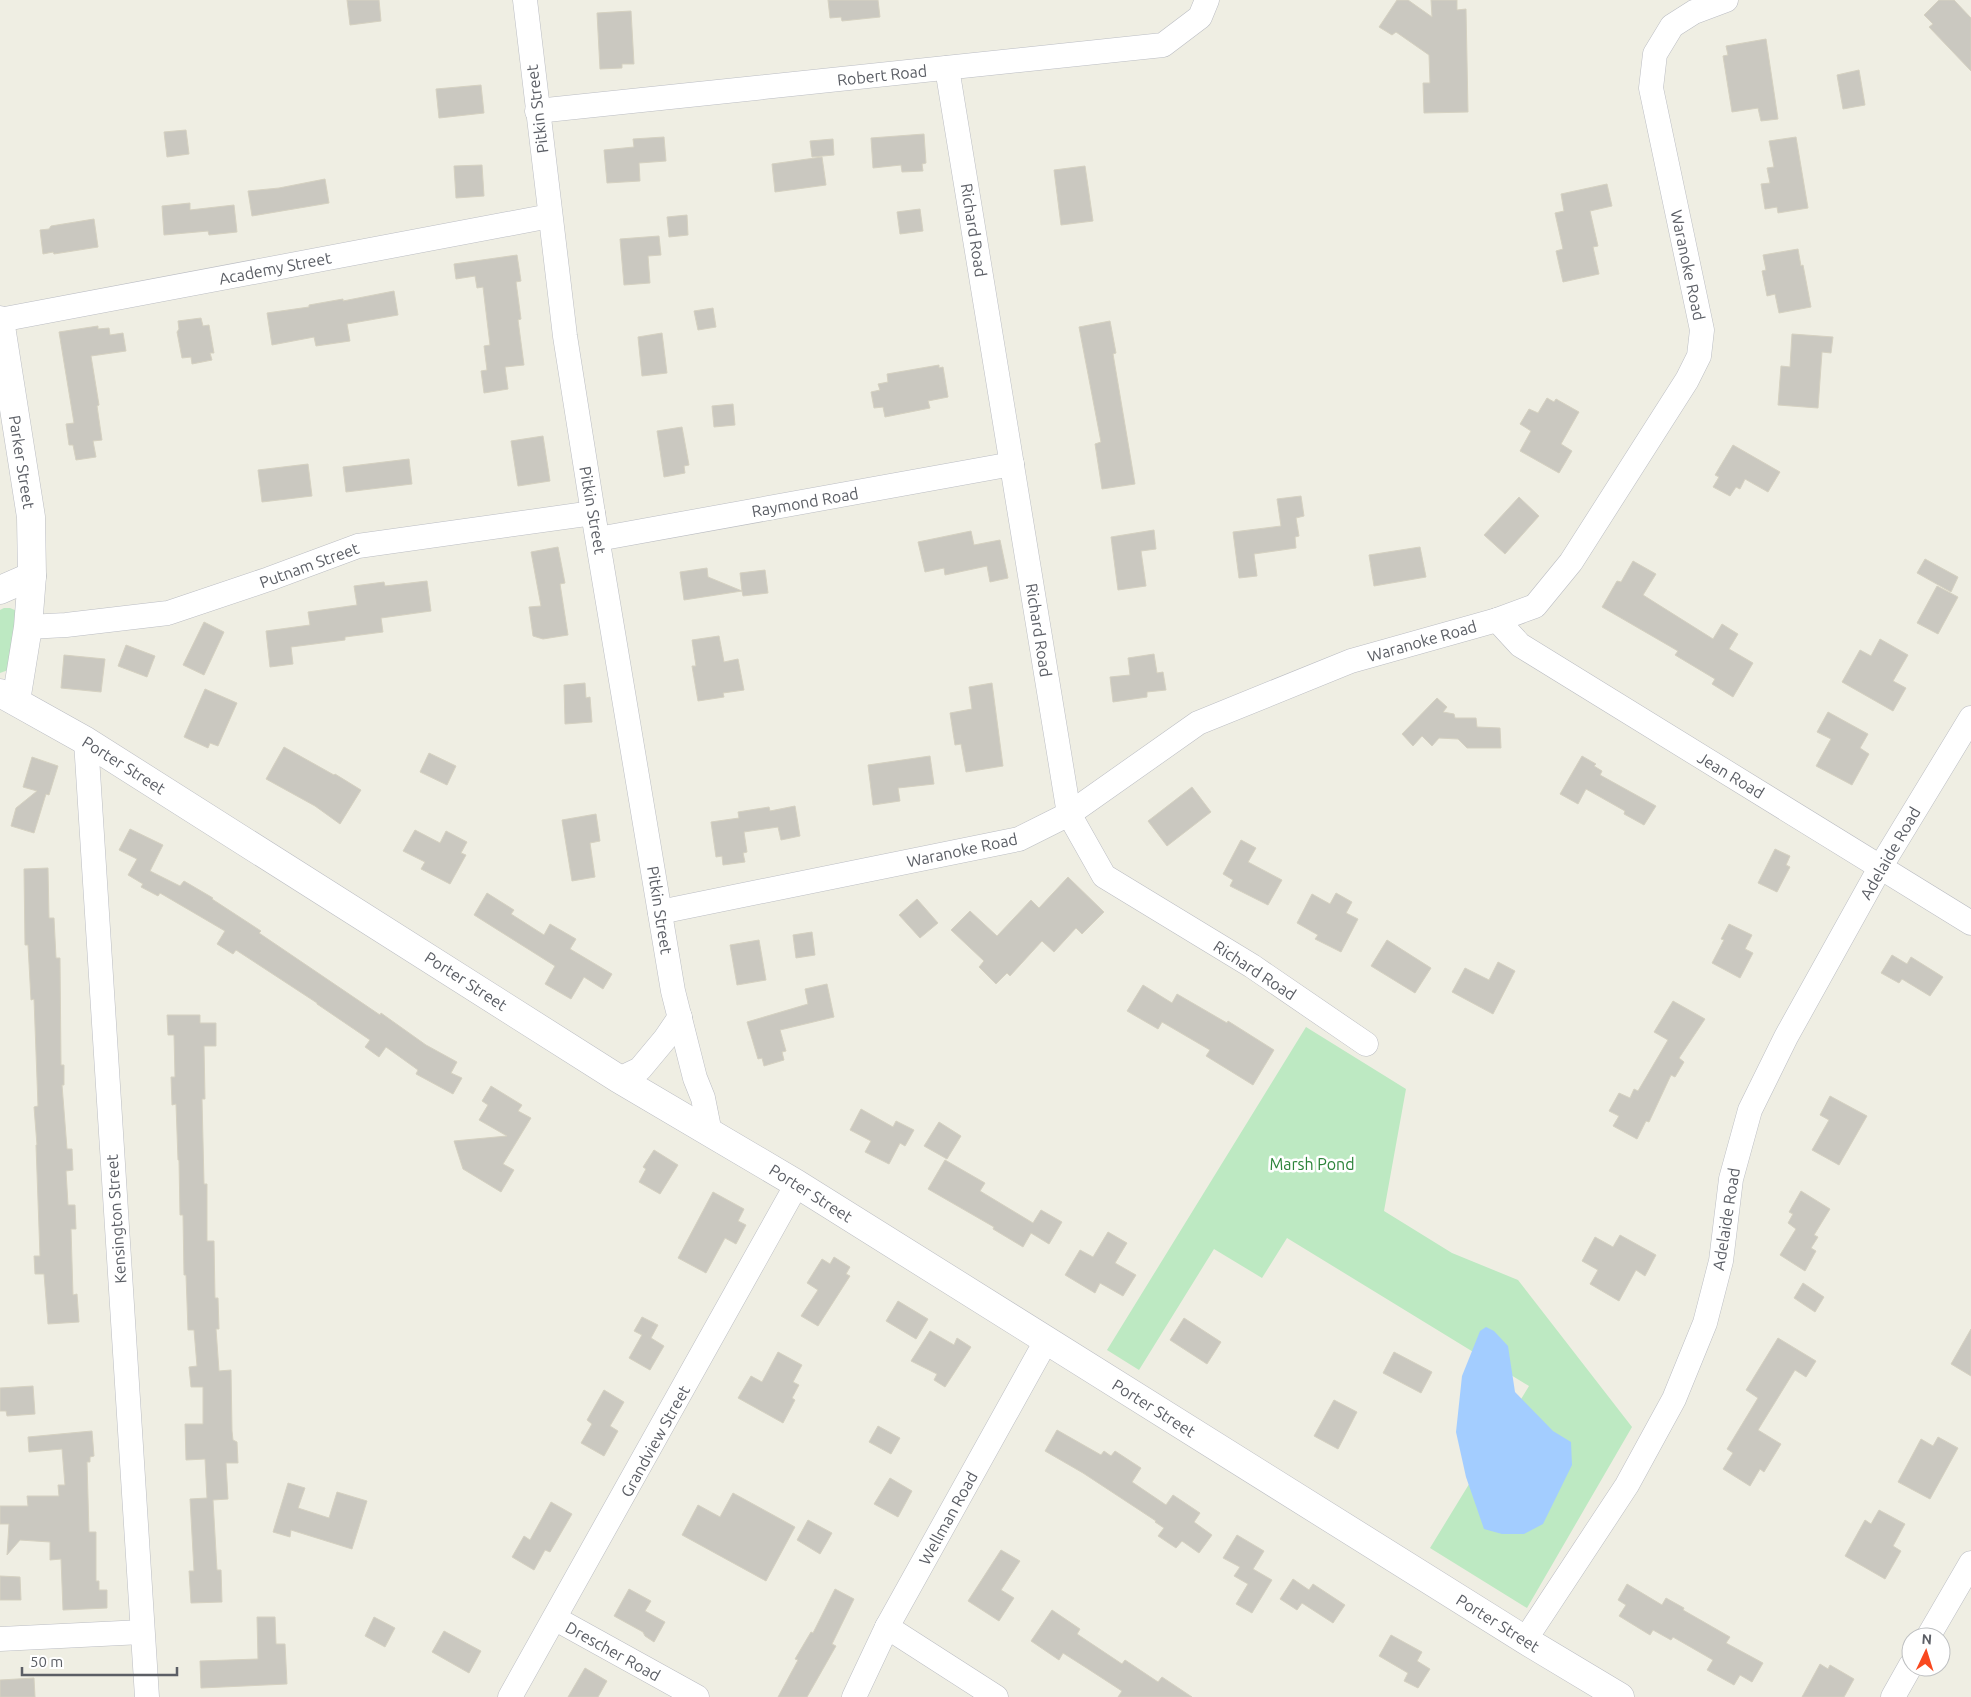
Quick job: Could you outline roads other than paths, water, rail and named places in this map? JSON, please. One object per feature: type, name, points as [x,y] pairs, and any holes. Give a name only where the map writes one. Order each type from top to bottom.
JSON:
[{"type":"street","name":"Pitkin Street","points":[[525,0],[565,336],[593,513],[673,991],[695,1078],[703,1098],[710,1133]]},
{"type":"street","name":"Robert Road","points":[[537,111],[1163,45],[1200,17],[1207,0]]},
{"type":"street","name":"Waranoke Road","points":[[660,912],[1018,839],[1069,814],[1198,723],[1350,662],[1497,620],[1535,606],[1571,562],[1687,380],[1699,356],[1702,330],[1651,88],[1655,54],[1672,26],[1694,12],[1726,0]]},
{"type":"street","name":"Richard Road","points":[[947,68],[1069,814],[1104,876],[1252,966],[1366,1044]]},
{"type":"street","name":"Academy Street","points":[[0,320],[550,216]]},
{"type":"street","name":"Parker Street","points":[[0,320],[31,517],[32,576],[28,627],[8,697]]},
{"type":"street","name":"Raymond Road","points":[[598,539],[1012,464]]},
{"type":"street","name":"Putnam Street","points":[[28,627],[66,625],[168,613],[269,579],[358,546],[593,513]]},
{"type":"street","points":[[0,590],[32,576]]},
{"type":"street","name":"Jean Road","points":[[1497,620],[1520,645],[1971,923]]},
{"type":"street","name":"Porter Street","points":[[8,697],[86,741],[619,1079],[797,1184],[1525,1640],[1620,1697]]},
{"type":"street","name":"Adelaide Road","points":[[1525,1640],[1627,1486],[1674,1399],[1705,1323],[1721,1261],[1731,1179],[1750,1110],[1786,1036],[1881,866],[1971,718]]},
{"type":"street","name":"Kensington Street","points":[[86,741],[147,1697]]},
{"type":"street","points":[[619,1079],[640,1069],[665,1039],[680,1017]]},
{"type":"street","name":"Grandview Street","points":[[510,1697],[556,1619],[797,1184]]},
{"type":"street","name":"Wellman Road","points":[[854,1697],[887,1627],[1046,1341]]},
{"type":"street","points":[[1934,1627],[1971,1563]]},
{"type":"street","name":"Drescher Road","points":[[556,1619],[696,1697]]},
{"type":"street","points":[[887,1627],[996,1697]]},
{"type":"street","points":[[0,1640],[142,1632]]},
{"type":"street","points":[[1892,1697],[1904,1677]]},
{"type":"water","points":[[1486,1327],[1494,1331],[1508,1346],[1515,1392],[1553,1431],[1571,1442],[1572,1465],[1543,1524],[1524,1534],[1502,1534],[1484,1529],[1466,1477],[1456,1432],[1462,1376],[1480,1331]]},
{"type":"park label","name":"Marsh Pond","points":[[1312,1164]]}]
